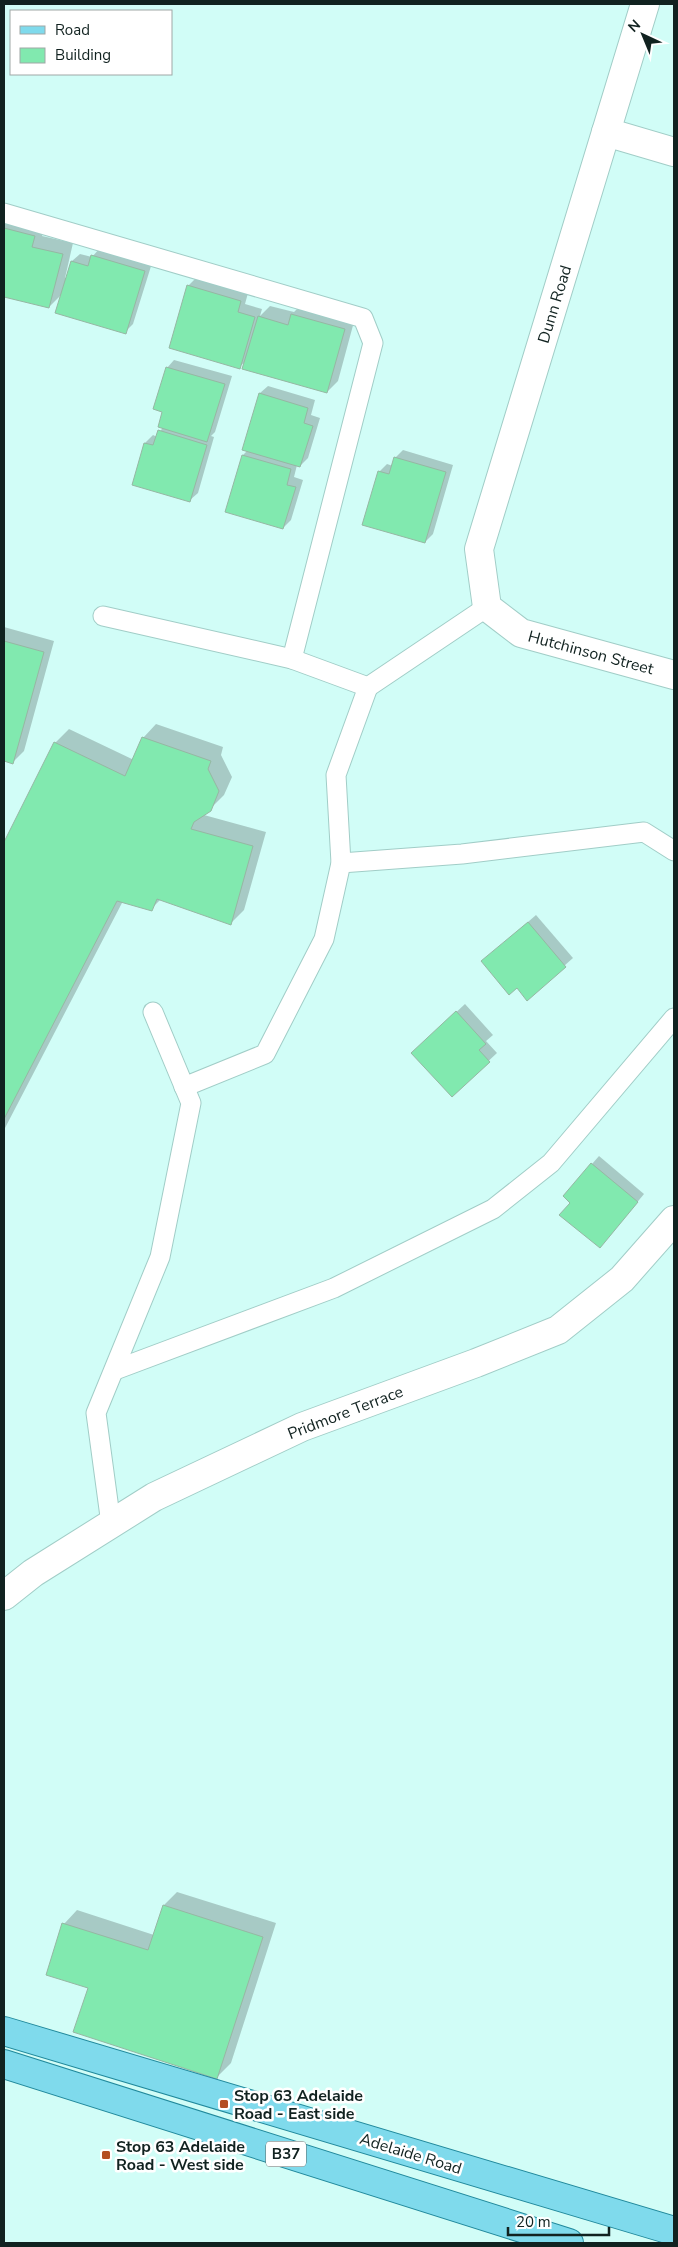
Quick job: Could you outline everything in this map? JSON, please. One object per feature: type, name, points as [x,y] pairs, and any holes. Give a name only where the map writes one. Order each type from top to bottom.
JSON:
[{"type":"main road","name":"Adelaide Road","points":[[4,2031],[674,2231]]},
{"type":"main road","name":"B37","points":[[4,2064],[569,2243]]},
{"type":"street","name":"Dunn Road","points":[[487,607],[479,549],[645,4]]},
{"type":"street","points":[[606,132],[674,152]]},
{"type":"street","name":"Hutchinson Street","points":[[487,607],[521,633],[674,675]]},
{"type":"street","name":"Pridmore Terrace","points":[[4,1596],[33,1572],[154,1497],[302,1427],[476,1363],[558,1330],[622,1279],[674,1220]]},
{"type":"lane","points":[[4,213],[363,318],[373,343],[292,659]]},
{"type":"lane","points":[[184,1087],[265,1054],[324,939],[341,863],[336,775],[368,687],[487,607]]},
{"type":"lane","points":[[103,616],[292,659],[368,687]]},
{"type":"lane","points":[[341,863],[462,854],[644,832],[674,850]]},
{"type":"lane","points":[[111,1524],[96,1413],[160,1257],[191,1103],[153,1012]]},
{"type":"lane","points":[[115,1370],[334,1288],[493,1209],[551,1162],[674,1018]]},
{"type":"building","points":[[4,228],[35,236],[32,247],[63,254],[49,308],[4,297]]},
{"type":"building","points":[[91,255],[145,271],[126,334],[55,313],[71,261],[88,266]]},
{"type":"building","points":[[187,285],[241,301],[238,312],[255,317],[240,369],[169,348]]},
{"type":"building","points":[[291,314],[345,329],[327,393],[242,369],[258,316],[288,325]]},
{"type":"building","points":[[166,367],[225,384],[207,442],[158,427],[162,412],[153,409]]},
{"type":"building","points":[[259,393],[308,408],[304,423],[313,426],[300,467],[242,450]]},
{"type":"building","points":[[158,430],[207,445],[190,502],[132,485],[144,443],[153,445]]},
{"type":"building","points":[[242,455],[291,469],[287,485],[296,487],[283,529],[225,512]]},
{"type":"building","points":[[394,457],[446,472],[425,543],[362,525],[378,471],[389,474]]},
{"type":"building","points":[[4,641],[44,652],[13,764],[4,761]]},
{"type":"building","points":[[142,737],[211,761],[208,769],[219,791],[211,811],[194,822],[191,829],[253,846],[231,925],[157,899],[152,911],[117,901],[4,1119],[4,842],[54,742],[125,776]]},
{"type":"building","points":[[528,922],[566,967],[527,1001],[517,988],[509,995],[481,961]]},
{"type":"building","points":[[456,1011],[486,1044],[479,1050],[490,1062],[452,1097],[411,1053]]},
{"type":"building","points":[[591,1163],[638,1202],[600,1248],[559,1215],[570,1203],[563,1196]]},
{"type":"building","points":[[163,1905],[263,1937],[217,2079],[73,2032],[88,1988],[46,1975],[62,1923],[148,1950]]},
{"type":"place","name":"Stop 63 Adelaide Road - East side","points":[[224,2104]]},
{"type":"place","name":"Stop 63 Adelaide Road - West side","points":[[106,2155]]}]
